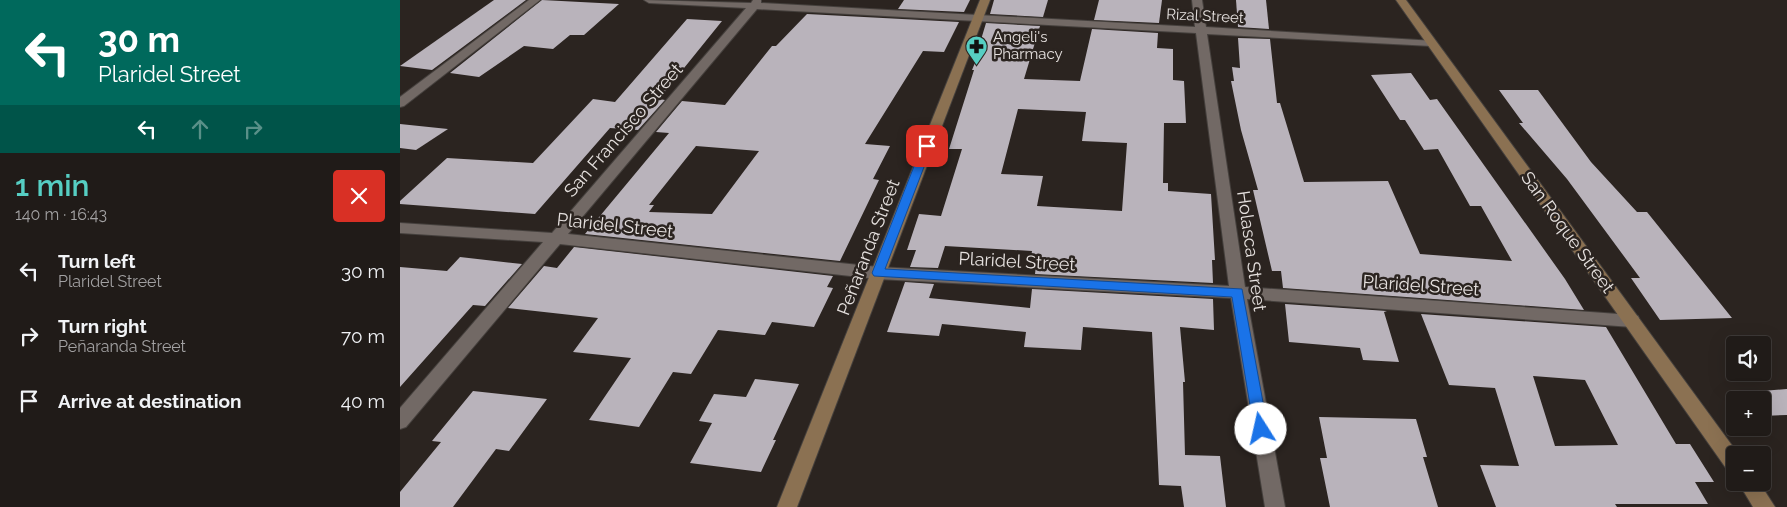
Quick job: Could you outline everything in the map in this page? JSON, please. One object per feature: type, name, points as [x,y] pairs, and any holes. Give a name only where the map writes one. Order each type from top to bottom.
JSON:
[{"type":"street","points":[[400,103],[534,0]]},
{"type":"street","name":"Rizal Street","points":[[649,0],[756,3],[977,19],[1431,43]]},
{"type":"street","name":"Peñaranda Street","points":[[787,507],[985,0]]},
{"type":"street","name":"Holasca Street","points":[[1197,0],[1238,292],[1275,507]]},
{"type":"street","name":"San Roque Street","points":[[1401,0],[1726,452]]},
{"type":"street","name":"San Francisco Street","points":[[400,421],[756,3]]},
{"type":"street","name":"Plaridel Street","points":[[400,228],[555,238],[878,273],[1238,292],[1632,320]]},
{"type":"street","points":[[1753,491],[1765,507]]},
{"type":"building","points":[[494,0],[526,0],[432,70],[400,66]]},
{"type":"building","points":[[542,0],[619,4],[584,35],[570,35],[553,49],[524,46],[479,77],[450,73]]},
{"type":"building","points":[[904,0],[970,0],[964,12],[898,9]]},
{"type":"building","points":[[994,0],[1048,0],[1043,17],[990,14]]},
{"type":"building","points":[[1099,0],[1162,0],[1159,23],[1094,20]]},
{"type":"building","points":[[1236,0],[1266,0],[1269,29],[1238,27]]},
{"type":"building","points":[[807,14],[959,22],[944,52],[923,51],[865,144],[890,146],[873,179],[879,180],[840,261],[585,234],[669,133],[656,132],[682,101],[725,105],[772,46],[776,46]],"holes":[[[696,146],[759,151],[712,214],[649,212],[654,205],[649,205]]]},
{"type":"building","points":[[687,19],[722,21],[659,99],[665,100],[638,130],[610,128],[535,214],[400,204],[400,201],[447,158],[533,163],[593,99],[615,102]]},
{"type":"building","points":[[986,23],[1040,26],[1024,79],[1080,81],[1092,29],[1158,33],[1157,48],[1173,49],[1173,80],[1184,81],[1186,123],[1164,123],[1163,183],[1168,183],[1168,191],[1211,194],[1215,260],[1212,260],[1213,283],[1035,274],[1037,257],[1031,257],[1032,251],[945,246],[938,268],[910,267],[916,250],[907,250],[919,214],[941,216],[962,149],[949,149],[974,70],[972,70],[979,53],[977,53]],"holes":[[[1018,109],[1086,112],[1082,141],[1127,143],[1122,211],[1037,206],[1043,176],[1001,174]]]},
{"type":"building","points":[[1238,38],[1270,39],[1277,103],[1280,103],[1304,182],[1388,181],[1420,254],[1512,261],[1481,206],[1470,206],[1438,149],[1424,150],[1405,120],[1400,120],[1371,75],[1411,73],[1430,100],[1437,99],[1565,279],[1584,310],[1283,288],[1281,271],[1272,271],[1253,190],[1258,190],[1241,130],[1231,81],[1234,81],[1232,67],[1240,68]]},
{"type":"building","points":[[1499,90],[1538,90],[1591,162],[1637,212],[1647,212],[1732,318],[1660,320],[1631,278],[1640,278],[1567,179],[1519,123],[1523,123]]},
{"type":"building","points":[[400,124],[448,129],[416,150],[400,148]]},
{"type":"building","points":[[574,247],[833,276],[827,287],[833,288],[814,327],[772,322],[765,335],[718,330],[691,374],[673,372],[639,427],[589,420],[631,358],[573,352],[598,318],[508,308],[544,266],[557,268]]},
{"type":"building","points":[[460,257],[522,264],[485,306],[473,305],[400,387],[400,267],[447,271]]},
{"type":"building","points":[[905,282],[934,284],[929,298],[1030,308],[1032,289],[1213,299],[1214,330],[1180,327],[1185,382],[1183,382],[1185,455],[1220,456],[1226,507],[1184,507],[1181,486],[1159,485],[1152,332],[1083,327],[1081,350],[1024,347],[1026,332],[942,324],[939,336],[887,332]]},
{"type":"building","points":[[1285,304],[1387,311],[1384,312],[1399,362],[1363,360],[1360,348],[1289,342]]},
{"type":"building","points":[[1421,314],[1606,327],[1676,444],[1690,444],[1714,482],[1695,482],[1708,504],[1615,504],[1617,507],[1496,507],[1480,465],[1519,466],[1495,388],[1449,385]],"holes":[[[1533,376],[1585,380],[1618,445],[1555,446]]]},
{"type":"building","points":[[755,379],[799,384],[773,440],[776,440],[761,472],[690,463],[712,423],[699,421],[714,394],[746,397]]},
{"type":"building","points":[[1787,389],[1787,415],[1771,416],[1771,391],[1762,391]]},
{"type":"building","points":[[473,391],[547,399],[509,451],[496,449],[453,507],[400,507],[400,492],[441,442],[432,441]]},
{"type":"building","points":[[1319,417],[1416,419],[1427,457],[1423,457],[1438,507],[1330,507],[1320,458],[1327,458]]},
{"type":"place","name":"Angeli's Pharmacy","points":[[977,65]]},
{"type":"route","points":[[927,146],[878,273],[1238,292],[1261,429]]}]
